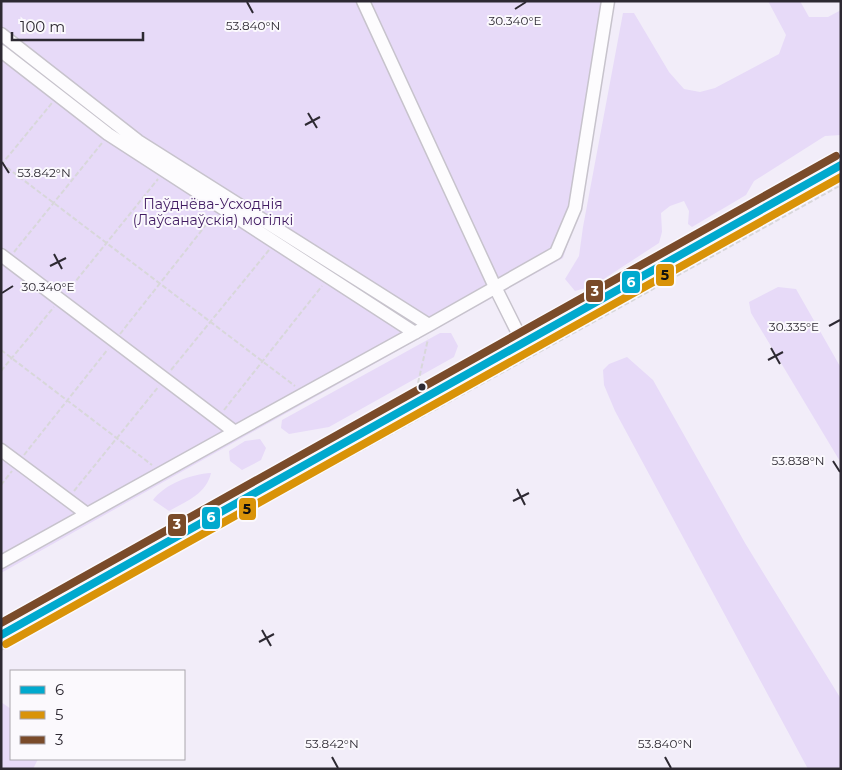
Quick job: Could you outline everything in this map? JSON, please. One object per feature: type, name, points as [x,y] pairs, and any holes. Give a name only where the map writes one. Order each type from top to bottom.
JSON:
[{"type":"main road","points":[[1,635],[841,166]]},
{"type":"lane","points":[[363,1],[495,288],[523,343]]},
{"type":"lane","points":[[597,1],[606,15]]},
{"type":"lane","points":[[1,562],[556,253],[575,208],[608,1]]},
{"type":"lane","points":[[1,34],[138,141],[429,325]]},
{"type":"lane","points":[[1,51],[108,134],[415,333]]},
{"type":"lane","points":[[4,257],[234,432]]},
{"type":"lane","points":[[1,450],[87,514]]},
{"type":"path","points":[[59,95],[2,164],[304,394]]},
{"type":"path","points":[[4,257],[54,203],[108,134]]},
{"type":"path","points":[[1,370],[165,171]]},
{"type":"path","points":[[1,650],[841,185]]},
{"type":"path","points":[[216,419],[330,278]]},
{"type":"path","points":[[418,383],[429,325]]},
{"type":"path","points":[[1,350],[162,472]]},
{"type":"green space","name":"Паўднёва-Усходнія (Лаўсанаўскія) могілкі","points":[[1,1],[615,1],[579,209],[563,258],[1,573]]},
{"type":"green space","points":[[768,1],[800,1],[809,17],[828,17],[841,10],[841,135],[825,136],[754,181],[746,195],[692,227],[688,224],[689,211],[684,201],[670,206],[661,213],[662,232],[659,243],[593,286],[575,291],[565,279],[579,256],[623,13],[634,13],[669,72],[684,89],[700,92],[715,88],[779,54],[786,35]]},
{"type":"green space","points":[[778,287],[796,289],[841,368],[841,463],[751,313],[749,302]]},
{"type":"green space","points":[[440,333],[451,333],[458,346],[454,357],[329,427],[289,434],[281,428],[282,420]]},
{"type":"green space","points":[[627,357],[653,380],[745,543],[841,699],[841,769],[808,769],[615,411],[604,385],[603,370],[609,364]]},
{"type":"green space","points":[[260,439],[266,448],[261,460],[242,470],[230,461],[229,451],[245,441]]},
{"type":"green space","points":[[211,473],[200,492],[169,511],[153,500],[164,489],[179,481],[195,475]]},
{"type":"green space","points":[[1,702],[10,708],[10,760],[38,760],[33,769],[1,769]]},
{"type":"transit line","name":"3","points":[[1,623],[836,156]]},
{"type":"transit line","name":"6","points":[[1,635],[841,165]]},
{"type":"transit line","name":"5","points":[[6,644],[841,177]]}]
